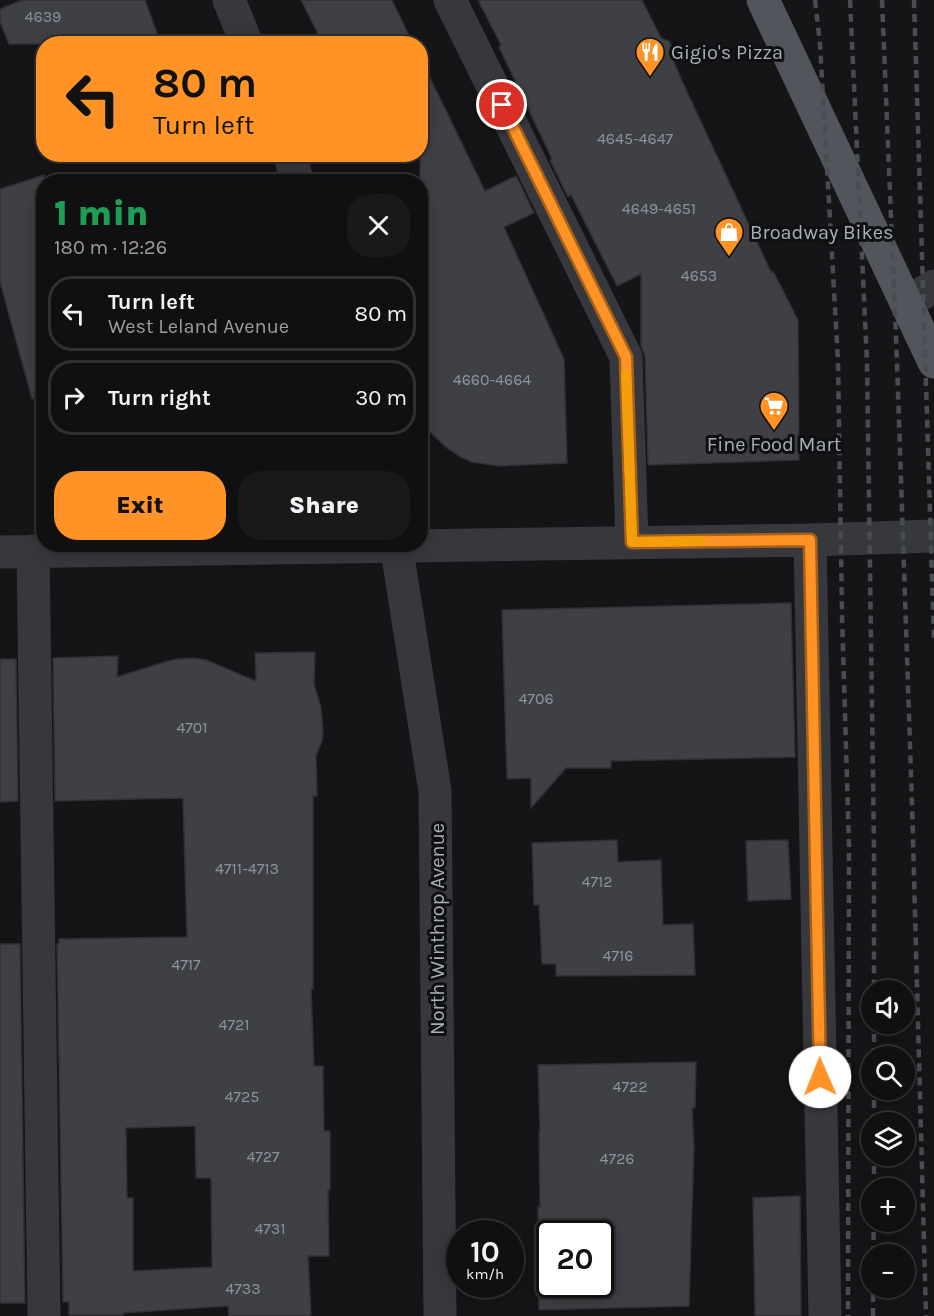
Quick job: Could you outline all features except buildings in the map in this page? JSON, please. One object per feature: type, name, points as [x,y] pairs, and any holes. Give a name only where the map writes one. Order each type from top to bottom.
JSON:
[{"type":"main road","points":[[763,0],[921,295],[934,362]]},
{"type":"street","points":[[229,0],[244,36]]},
{"type":"street","points":[[450,0],[626,357],[632,542]]},
{"type":"street","points":[[428,545],[810,540],[934,536]]},
{"type":"street","points":[[810,540],[825,1316]]},
{"type":"street","points":[[33,551],[44,1316]]},
{"type":"street","points":[[0,552],[36,551]]},
{"type":"street","name":"North Winthrop Avenue","points":[[398,552],[435,791],[440,1316]]},
{"type":"railway","points":[[815,0],[820,44],[838,361],[849,846],[848,1316]]},
{"type":"railway","points":[[850,0],[867,362],[874,980]]},
{"type":"railway","points":[[882,0],[912,803],[926,1316]]},
{"type":"railway","points":[[914,0],[934,641]]},
{"type":"railway","points":[[874,1034],[874,1046]]},
{"type":"railway","points":[[874,1100],[874,1112]]},
{"type":"railway","points":[[874,1166],[874,1178]]},
{"type":"railway","points":[[873,1244],[874,1232]]},
{"type":"railway","points":[[873,1298],[873,1316]]},
{"type":"slow traffic","points":[[626,375],[632,542],[701,541]]},
{"type":"place","name":"Gigio's Pizza","points":[[650,78]]},
{"type":"place","name":"Broadway Bikes","points":[[729,258]]},
{"type":"place","name":"Fine Food Mart","points":[[774,432]]},
{"type":"route","points":[[502,105],[626,357],[632,542],[810,540],[820,1077]]}]
